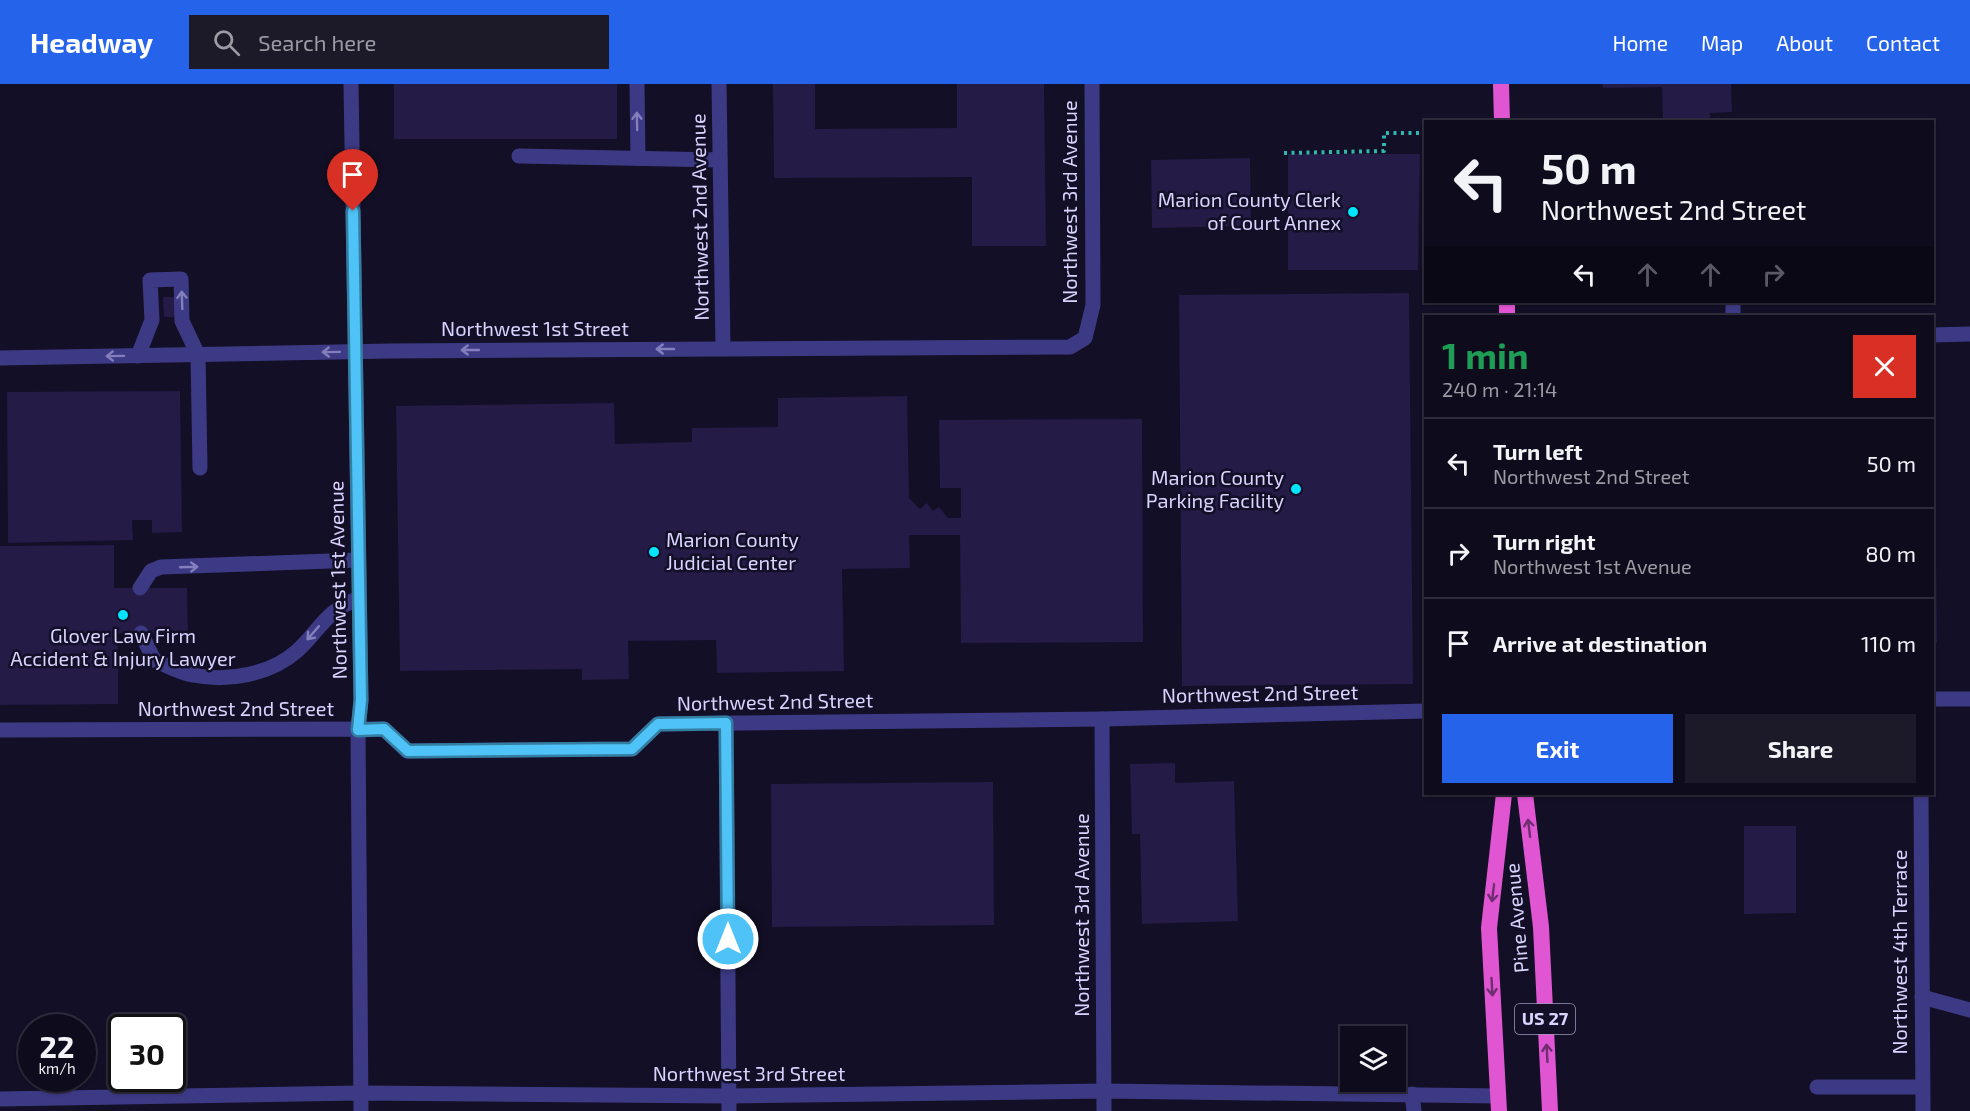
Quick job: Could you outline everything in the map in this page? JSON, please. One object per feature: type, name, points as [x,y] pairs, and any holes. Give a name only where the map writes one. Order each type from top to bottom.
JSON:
[{"type":"highway","points":[[1501,84],[1502,120]]},
{"type":"highway","name":"Pine Avenue","points":[[1498,1103],[1488,928],[1504,795]]},
{"type":"highway","name":"Pine Avenue","points":[[1525,795],[1541,927],[1550,1111]]},
{"type":"street","name":"Northwest 1st Avenue","points":[[351,84],[361,700],[358,730],[360,1111]]},
{"type":"street","points":[[637,84],[638,158]]},
{"type":"street","name":"Northwest 2nd Avenue","points":[[719,84],[723,348]]},
{"type":"street","name":"Northwest 3rd Avenue","points":[[1070,346],[1084,338],[1094,305],[1092,84]]},
{"type":"street","points":[[519,156],[720,160]]},
{"type":"street","points":[[138,356],[152,320],[150,280],[181,279],[182,321],[198,355],[200,468]]},
{"type":"street","points":[[1934,335],[1970,334]]},
{"type":"street","name":"Northwest 1st Street","points":[[0,358],[357,351],[1070,346]]},
{"type":"street","points":[[140,588],[151,571],[161,567],[358,560]]},
{"type":"street","points":[[141,633],[154,660],[192,675],[228,678],[267,670],[296,652],[338,607],[359,598]]},
{"type":"street","points":[[1934,699],[1970,699]]},
{"type":"street","name":"Northwest 2nd Street","points":[[0,730],[384,729],[408,751],[632,749],[658,724],[1102,719],[1424,711]]},
{"type":"street","name":"Northwest 3rd Avenue","points":[[1102,719],[1104,1111]]},
{"type":"street","points":[[726,723],[729,1103]]},
{"type":"street","name":"Northwest 4th Terrace","points":[[1920,795],[1923,1111]]},
{"type":"street","points":[[1922,997],[1970,1010]]},
{"type":"street","points":[[1817,1087],[1922,1087]]},
{"type":"street","name":"Northwest 3rd Street","points":[[0,1099],[360,1093],[729,1103],[1104,1091],[1412,1094],[1498,1103]]},
{"type":"street","points":[[1412,1094],[1414,1111]]},
{"type":"path","points":[[1284,153],[1384,151],[1384,134],[1424,133]]},
{"type":"building","points":[[394,84],[617,84],[617,139],[394,139]]},
{"type":"building","points":[[773,84],[815,84],[815,129],[957,128],[957,84],[1044,84],[1046,246],[972,246],[972,177],[774,178]]},
{"type":"building","points":[[1602,84],[1731,84],[1732,112],[1710,113],[1710,120],[1663,120],[1662,87],[1603,88]]},
{"type":"building","name":"Marion County Clerk of Court Annex","points":[[1288,154],[1420,154],[1418,270],[1288,270]]},
{"type":"building","points":[[1250,158],[1251,226],[1152,228],[1151,160]]},
{"type":"building","name":"Marion County Parking Facility","points":[[1409,293],[1413,684],[1182,686],[1179,295]]},
{"type":"building","points":[[163,297],[175,297],[175,317],[164,317]]},
{"type":"building","points":[[180,391],[182,532],[152,533],[152,520],[132,520],[133,540],[8,543],[7,392]]},
{"type":"building","name":"Marion County Judicial Center","points":[[907,396],[909,498],[920,509],[927,503],[933,511],[939,507],[948,518],[961,518],[961,488],[940,488],[939,420],[1142,419],[1143,642],[961,643],[960,535],[909,535],[910,568],[842,569],[844,671],[717,673],[716,640],[628,641],[629,679],[582,680],[582,669],[400,671],[396,406],[614,403],[615,444],[692,442],[692,428],[778,427],[778,398]]},
{"type":"building","points":[[114,545],[114,588],[187,588],[188,633],[118,633],[118,704],[0,705],[0,546]]},
{"type":"building","points":[[1934,553],[1936,553],[1937,643],[1934,643]]},
{"type":"building","points":[[1175,763],[1175,783],[1234,781],[1238,921],[1142,924],[1140,834],[1132,834],[1130,764]]},
{"type":"building","points":[[993,782],[994,925],[772,927],[771,784]]},
{"type":"building","points":[[1744,826],[1796,826],[1796,913],[1744,914]]},
{"type":"place","name":"Marion County Clerk of Court Annex","points":[[1353,212]]},
{"type":"place","name":"Marion County Parking Facility","points":[[1296,489]]},
{"type":"place","name":"Marion County Judicial Center","points":[[654,552]]},
{"type":"place","name":"Glover Law Firm Accident & Injury Lawyer","points":[[123,615]]},
{"type":"route","points":[[353,211],[361,700],[358,730],[384,729],[408,751],[632,749],[658,724],[726,723],[728,939]]}]
